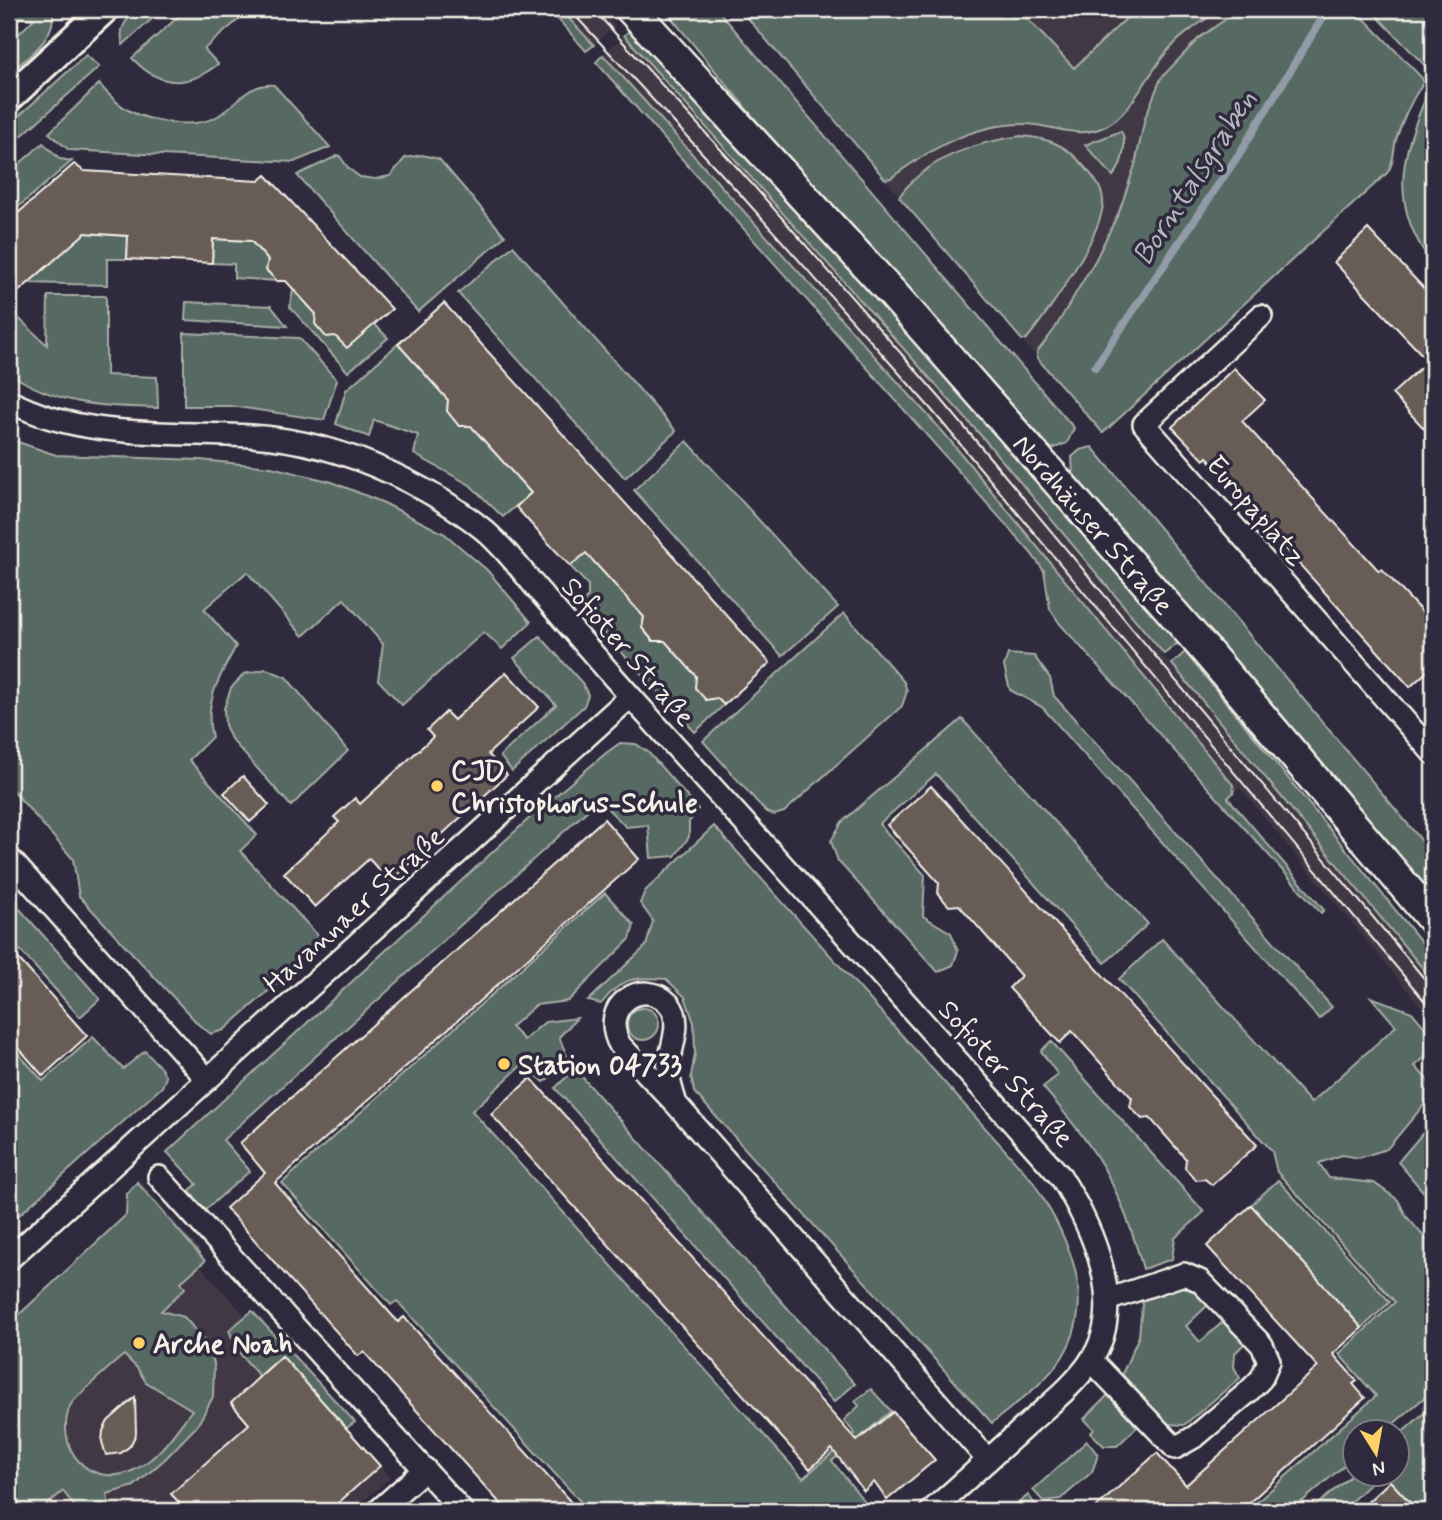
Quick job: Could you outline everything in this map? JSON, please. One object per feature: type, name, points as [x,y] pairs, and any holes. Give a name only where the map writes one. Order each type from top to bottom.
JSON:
[{"type":"main road","name":"Nordhäuser Straße","points":[[631,9],[893,294],[1192,636],[1433,920]]},
{"type":"main road","name":"Nordhäuser Straße","points":[[658,9],[748,134]]},
{"type":"street","points":[[9,98],[105,9]]},
{"type":"street","name":"Europaplatz","points":[[1261,316],[1143,424],[1433,752]]},
{"type":"street","name":"Sofioter Straße","points":[[9,401],[58,422],[96,428],[256,436],[294,443],[364,461],[454,508],[487,533],[630,697],[772,852],[1061,1177],[1077,1203],[1097,1246],[1107,1300],[1104,1331],[1091,1360],[1069,1386],[930,1511]]},
{"type":"street","name":"Havannaer Straße","points":[[9,1259],[630,697]]},
{"type":"street","points":[[9,858],[207,1079]]},
{"type":"street","points":[[676,1104],[668,1075],[676,1022],[674,1013],[668,1004],[650,994],[628,998],[620,1005],[613,1025],[614,1036],[620,1045],[676,1104],[988,1460]]},
{"type":"street","points":[[159,1177],[462,1511]]},
{"type":"street","points":[[1091,1360],[1175,1448],[1196,1436],[1247,1392],[1261,1379],[1269,1361],[1262,1345],[1200,1280],[1184,1274],[1107,1300]]},
{"type":"street","points":[[378,1511],[425,1469]]},
{"type":"shaded area","points":[[560,9],[599,9],[615,26],[594,45]]},
{"type":"shaded area","points":[[740,9],[1240,9],[1199,38],[1145,118],[1135,165],[1119,212],[1096,259],[1054,330],[1037,352],[1037,358]]},
{"type":"shaded area","points":[[624,35],[984,439],[1433,981],[1433,1021],[1239,787],[1234,792],[1232,784],[943,432],[603,55]]},
{"type":"shaded area","name":"Arche Noah","points":[[139,1180],[200,1250],[193,1258],[391,1477],[352,1511],[18,1511],[129,1220],[129,1188]]},
{"type":"green space","points":[[9,9],[52,9],[53,19],[51,29],[40,46],[9,74],[9,43],[34,19],[9,16]]},
{"type":"green space","points":[[138,9],[163,9],[123,45],[124,24]]},
{"type":"green space","points":[[187,9],[251,9],[204,49],[218,64],[207,72],[184,81],[152,75],[132,58]]},
{"type":"green space","points":[[549,9],[560,9],[594,45],[586,51]]},
{"type":"green space","points":[[664,9],[717,9],[1074,428],[1067,443],[1052,449],[793,165]]},
{"type":"green space","points":[[740,9],[1018,9],[1074,68],[1136,9],[1221,9],[1170,48],[1133,101],[1116,120],[1106,126],[1084,132],[1023,124],[987,128],[937,148],[891,178],[885,179]]},
{"type":"green space","points":[[1240,9],[1355,9],[1422,78],[1423,83],[1401,125],[1387,173],[1103,433],[1037,358],[1037,352],[1054,330],[1096,259],[1119,212],[1135,165],[1145,118],[1161,78],[1199,38]]},
{"type":"green space","points":[[1370,9],[1433,9],[1433,72],[1430,71]]},
{"type":"green space","points":[[634,27],[958,388],[1178,643],[1164,654],[984,439],[624,35]]},
{"type":"green space","points":[[86,55],[99,67],[9,147],[9,125]]},
{"type":"green space","points":[[603,55],[943,432],[1233,785],[1234,792],[1228,798],[1324,910],[1321,913],[1060,624],[1050,609],[1044,571],[1031,553],[596,62]]},
{"type":"green space","points":[[99,84],[128,110],[148,118],[173,123],[208,120],[218,116],[257,87],[274,85],[330,147],[294,162],[69,150],[49,133]]},
{"type":"green space","points":[[1429,91],[1433,91],[1433,264],[1409,221],[1403,179],[1411,136]]},
{"type":"green space","points":[[1121,131],[1124,141],[1123,154],[1113,176],[1085,145]]},
{"type":"green space","points":[[1021,136],[1047,140],[1069,151],[1096,181],[1103,201],[1101,215],[1085,252],[1026,340],[1022,340],[899,197],[923,172],[954,154]]},
{"type":"green space","points":[[43,143],[60,159],[72,161],[9,215],[9,173]]},
{"type":"green space","points":[[339,155],[349,169],[360,177],[375,179],[390,176],[405,158],[422,155],[439,159],[505,236],[418,312],[297,175]]},
{"type":"green space","points":[[85,233],[128,236],[127,259],[107,259],[107,285],[28,283]]},
{"type":"green space","points":[[213,239],[251,241],[268,260],[266,270],[277,281],[234,278],[234,264],[212,263]]},
{"type":"green space","points":[[513,246],[676,431],[625,478],[458,293]]},
{"type":"green space","points":[[293,290],[316,314],[374,324],[388,338],[348,372],[290,307]]},
{"type":"green space","points":[[48,296],[106,296],[106,375],[157,377],[158,408],[99,405],[63,398],[27,384],[9,373],[9,309],[47,345]]},
{"type":"green space","points":[[186,302],[271,306],[287,326],[185,320]]},
{"type":"green space","points":[[184,333],[299,338],[337,380],[324,420],[231,406],[184,406]]},
{"type":"green space","points":[[398,344],[448,400],[447,411],[459,426],[471,426],[531,493],[503,517],[470,485],[414,454],[418,435],[374,420],[369,437],[336,424],[346,390]]},
{"type":"green space","points":[[9,439],[56,455],[200,460],[271,467],[332,482],[384,503],[445,534],[487,570],[531,622],[502,649],[484,632],[402,705],[378,680],[383,644],[344,599],[303,636],[247,572],[204,609],[236,646],[211,701],[212,737],[189,760],[257,835],[240,851],[324,942],[224,1030],[211,1034],[199,1025],[79,896],[73,859],[9,786]]},
{"type":"green space","points":[[687,441],[838,607],[782,656],[634,490]]},
{"type":"green space","points":[[1092,447],[1433,854],[1433,895],[1381,840],[1073,474],[1072,457],[1080,450]]},
{"type":"green space","points":[[585,552],[644,617],[642,628],[653,641],[665,641],[696,676],[706,700],[717,698],[724,705],[695,732],[579,606],[588,597],[588,585],[570,566]]},
{"type":"green space","points":[[844,613],[904,682],[907,691],[902,706],[784,812],[774,815],[766,812],[703,741]]},
{"type":"green space","points":[[540,636],[583,684],[588,695],[584,706],[512,771],[500,756],[556,705],[514,658]]},
{"type":"green space","points":[[1185,652],[1433,956],[1433,981],[1172,664]]},
{"type":"green space","points":[[1008,654],[1034,656],[1050,678],[1054,696],[1332,1007],[1319,1019],[1042,707],[1010,690],[1004,666]]},
{"type":"green space","points":[[266,669],[286,677],[348,751],[291,806],[231,739],[225,725],[224,709],[231,688],[244,674]]},
{"type":"green space","points":[[962,719],[1148,924],[1105,963],[936,774],[879,824],[925,875],[923,916],[951,933],[958,951],[953,965],[938,972],[838,861],[831,841],[842,822]]},
{"type":"green space","points":[[620,743],[636,744],[648,752],[698,809],[689,822],[689,837],[675,856],[651,858],[648,825],[626,827],[599,800],[223,1140],[250,1171],[205,1210],[189,1191],[197,1184],[167,1152],[535,813]]},
{"type":"green space","points":[[714,826],[1032,1180],[1056,1221],[1074,1265],[1078,1287],[1074,1333],[1063,1356],[1048,1375],[992,1423],[694,1092],[691,1076],[695,1054],[694,1023],[685,997],[666,979],[645,978],[629,981],[615,988],[601,1004],[588,1001],[646,946],[653,921],[640,903],[645,891]]},
{"type":"green space","points":[[605,893],[634,925],[630,939],[568,1001],[536,1005],[511,1027],[524,1040],[545,1022],[577,1018],[559,1037],[569,1061],[544,1082],[523,1064],[472,1111],[803,1478],[855,1434],[844,1420],[859,1406],[855,1401],[871,1389],[891,1411],[832,1461],[872,1511],[589,1511],[397,1301],[391,1305],[282,1183]]},
{"type":"green space","points":[[9,897],[100,999],[80,1017],[9,938]]},
{"type":"green space","points":[[1162,939],[1311,1103],[1396,1026],[1371,997],[1412,1012],[1433,1037],[1433,1050],[1415,1066],[1433,1086],[1433,1094],[1387,1149],[1359,1158],[1342,1155],[1319,1163],[1329,1178],[1374,1183],[1398,1200],[1406,1216],[1433,1247],[1433,1390],[1400,1418],[1351,1418],[1376,1396],[1339,1354],[1395,1302],[1277,1172],[1272,1151],[1119,979]]},
{"type":"green space","points":[[643,1008],[654,1013],[659,1024],[654,1035],[643,1040],[632,1035],[627,1024],[632,1013]]},
{"type":"green space","points":[[93,1037],[123,1069],[145,1051],[166,1077],[162,1087],[9,1224],[9,1043],[43,1081]]},
{"type":"green space","points":[[1051,1041],[1204,1212],[1175,1238],[1172,1259],[1143,1269],[1128,1220],[1107,1174],[1069,1118],[1043,1087],[1058,1075],[1041,1051]]},
{"type":"green space","points":[[575,1069],[855,1384],[834,1402],[555,1088]]},
{"type":"green space","points":[[1433,1121],[1433,1203],[1398,1162]]},
{"type":"green space","points":[[1278,1180],[1390,1302],[1362,1328],[1251,1205]]},
{"type":"green space","points":[[137,1182],[205,1261],[181,1282],[185,1288],[161,1311],[184,1317],[205,1341],[214,1363],[213,1397],[197,1426],[165,1459],[134,1486],[107,1494],[110,1511],[78,1511],[63,1491],[40,1511],[14,1511],[9,1505],[9,1324],[126,1215],[127,1194]],"holes":[[[124,1355],[146,1382],[192,1410],[165,1445],[141,1466],[116,1475],[89,1469],[78,1461],[71,1450],[66,1422],[70,1406],[86,1388]]]},
{"type":"green space","points":[[1182,1284],[1197,1290],[1209,1304],[1186,1326],[1200,1342],[1224,1321],[1244,1344],[1235,1353],[1234,1367],[1240,1378],[1184,1425],[1167,1424],[1122,1374],[1139,1336],[1143,1294]]},
{"type":"green space","points":[[252,1311],[355,1422],[345,1429],[282,1357],[259,1376],[237,1350],[229,1330]]},
{"type":"green space","points":[[1109,1394],[1137,1427],[1117,1446],[1104,1446],[1091,1433],[1094,1429],[1084,1419]]},
{"type":"green space","points":[[1433,1405],[1433,1511],[1418,1511],[1397,1488],[1410,1488],[1410,1425]]},
{"type":"green space","points":[[1340,1428],[1340,1469],[1291,1511],[1247,1511]]},
{"type":"green space","points":[[1087,1441],[1098,1455],[1092,1472],[1061,1499],[1043,1501],[1033,1490]]},
{"type":"green space","points":[[1340,1485],[1340,1488],[1365,1488],[1341,1511],[1310,1511]]},
{"type":"green space","points":[[1028,1495],[1038,1511],[1010,1511]]},
{"type":"green space","points":[[410,1503],[425,1504],[437,1511],[397,1511]]},
{"type":"building","points":[[74,164],[84,171],[259,181],[266,175],[392,309],[347,348],[335,336],[326,337],[315,324],[316,314],[286,281],[277,281],[266,270],[268,260],[251,241],[213,239],[212,263],[127,259],[128,236],[85,233],[9,300],[9,221]]},
{"type":"building","points":[[1368,229],[1433,298],[1433,438],[1392,394],[1428,361],[1334,262]]},
{"type":"building","points":[[444,303],[770,663],[724,705],[717,698],[706,700],[695,688],[696,676],[665,641],[653,641],[642,628],[644,617],[586,553],[570,566],[541,535],[516,507],[531,493],[471,426],[459,426],[447,411],[448,400],[398,344]]},
{"type":"building","points":[[1234,368],[1265,400],[1242,421],[1379,571],[1382,569],[1433,624],[1433,666],[1410,687],[1246,505],[1249,502],[1207,457],[1204,460],[1172,427]]},
{"type":"building","name":"CJD Christophorus-Schule","points":[[506,672],[539,707],[488,754],[507,775],[390,882],[369,859],[315,907],[284,873],[339,822],[334,817],[355,798],[360,804],[433,737],[427,730],[446,712],[454,720]]},
{"type":"building","points":[[243,776],[269,805],[250,822],[224,793]]},
{"type":"building","points":[[931,786],[1257,1145],[1212,1185],[1205,1179],[1196,1180],[1185,1168],[1186,1159],[1150,1118],[1142,1119],[1130,1107],[1132,1098],[1072,1031],[1060,1043],[1009,988],[1021,976],[959,905],[949,906],[938,894],[939,883],[887,825]]},
{"type":"building","points":[[604,819],[639,859],[275,1183],[398,1322],[404,1317],[579,1511],[507,1511],[364,1352],[358,1356],[226,1208],[265,1173],[240,1143]]},
{"type":"building","points":[[9,948],[87,1036],[43,1076],[9,1037]]},
{"type":"building","points":[[531,1078],[857,1441],[893,1412],[935,1460],[887,1500],[874,1482],[864,1491],[832,1449],[810,1469],[491,1114]]},
{"type":"building","points":[[1251,1205],[1362,1328],[1333,1354],[1357,1381],[1353,1384],[1365,1398],[1240,1511],[1092,1511],[1157,1453],[1186,1485],[1318,1367],[1207,1246]]},
{"type":"building","points":[[282,1356],[380,1466],[329,1511],[187,1511],[171,1494],[249,1424],[231,1403]]},
{"type":"building","points":[[135,1397],[136,1434],[130,1446],[121,1453],[106,1455],[102,1442],[108,1421]]},
{"type":"building","points":[[1383,1488],[1397,1488],[1418,1511],[1358,1511]]},
{"type":"waterway","name":"Borntalsgraben","points":[[1095,367],[1241,151],[1328,9]]},
{"type":"tram line","points":[[569,9],[740,194],[930,408],[1433,1011]]},
{"type":"tram line","points":[[593,9],[753,185],[941,399],[1433,989]]},
{"type":"place","name":"CJD Christophorus-Schule","points":[[437,786]]},
{"type":"place","name":"Station 04733","points":[[504,1064]]},
{"type":"place","name":"Arche Noah","points":[[139,1343]]}]
